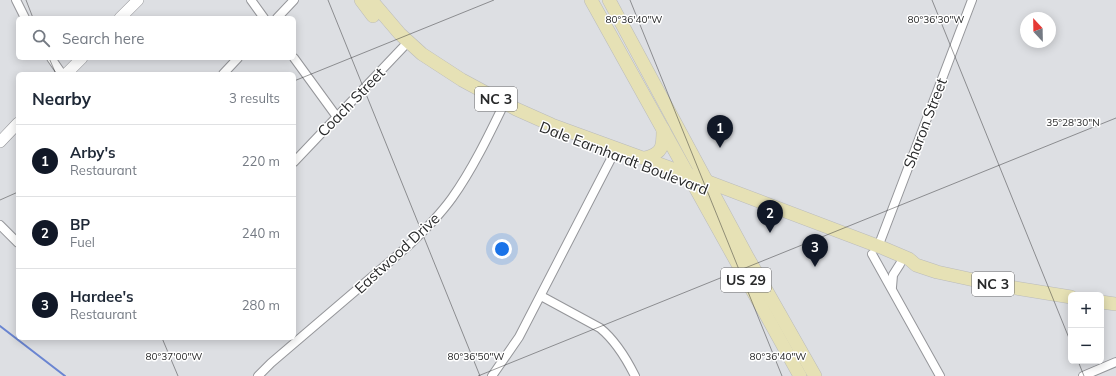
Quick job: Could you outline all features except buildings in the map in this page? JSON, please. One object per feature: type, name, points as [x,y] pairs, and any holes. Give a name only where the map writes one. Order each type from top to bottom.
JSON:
[{"type":"main road","points":[[122,16],[138,0]]},
{"type":"main road","name":"Dale Earnhardt Boulevard","points":[[361,0],[383,28],[405,45],[503,107],[550,131],[613,155],[690,179],[875,250],[909,259],[916,265],[937,272],[966,279],[1068,296]]},
{"type":"main road","name":"Dale Earnhardt Boulevard","points":[[371,0],[405,45]]},
{"type":"main road","name":"US 29","points":[[591,0],[800,376]]},
{"type":"main road","name":"US 29","points":[[609,0],[709,186],[815,376]]},
{"type":"main road","points":[[68,72],[80,60]]},
{"type":"main road","name":"Dale Earnhardt Boulevard","points":[[503,107],[645,158],[690,179]]},
{"type":"main road","points":[[0,142],[16,125]]},
{"type":"main road","points":[[645,158],[655,155],[660,151],[663,143],[663,129]]},
{"type":"main road","name":"Dale Earnhardt Boulevard","points":[[875,250],[900,264],[906,266],[916,265]]},
{"type":"main road","points":[[1104,302],[1116,304]]},
{"type":"street","points":[[16,0],[24,16]]},
{"type":"street","points":[[251,0],[263,16]]},
{"type":"street","points":[[279,16],[294,0]]},
{"type":"street","name":"Sharon Street","points":[[875,250],[972,0]]},
{"type":"street","name":"Coach Street","points":[[296,160],[405,45]]},
{"type":"street","points":[[52,60],[61,72]]},
{"type":"street","points":[[225,72],[236,60]]},
{"type":"street","points":[[295,60],[337,118]]},
{"type":"street","name":"Eastwood Drive","points":[[258,376],[271,362],[408,246],[427,228],[453,197],[503,107]]},
{"type":"street","points":[[492,376],[519,337],[613,155]]},
{"type":"street","points":[[0,225],[16,240]]},
{"type":"street","points":[[875,250],[884,273],[940,376]]},
{"type":"street","points":[[892,287],[893,275],[900,264]]},
{"type":"street","points":[[541,296],[600,328],[606,333],[622,352],[635,376]]},
{"type":"street","points":[[1083,376],[1116,362]]},
{"type":"waterway","points":[[0,326],[16,338]]},
{"type":"waterway","points":[[18,340],[65,376]]},
{"type":"place","name":"Arby's","points":[[720,148]]},
{"type":"place","name":"BP","points":[[770,233]]},
{"type":"place","name":"Hardee's","points":[[815,267]]}]
